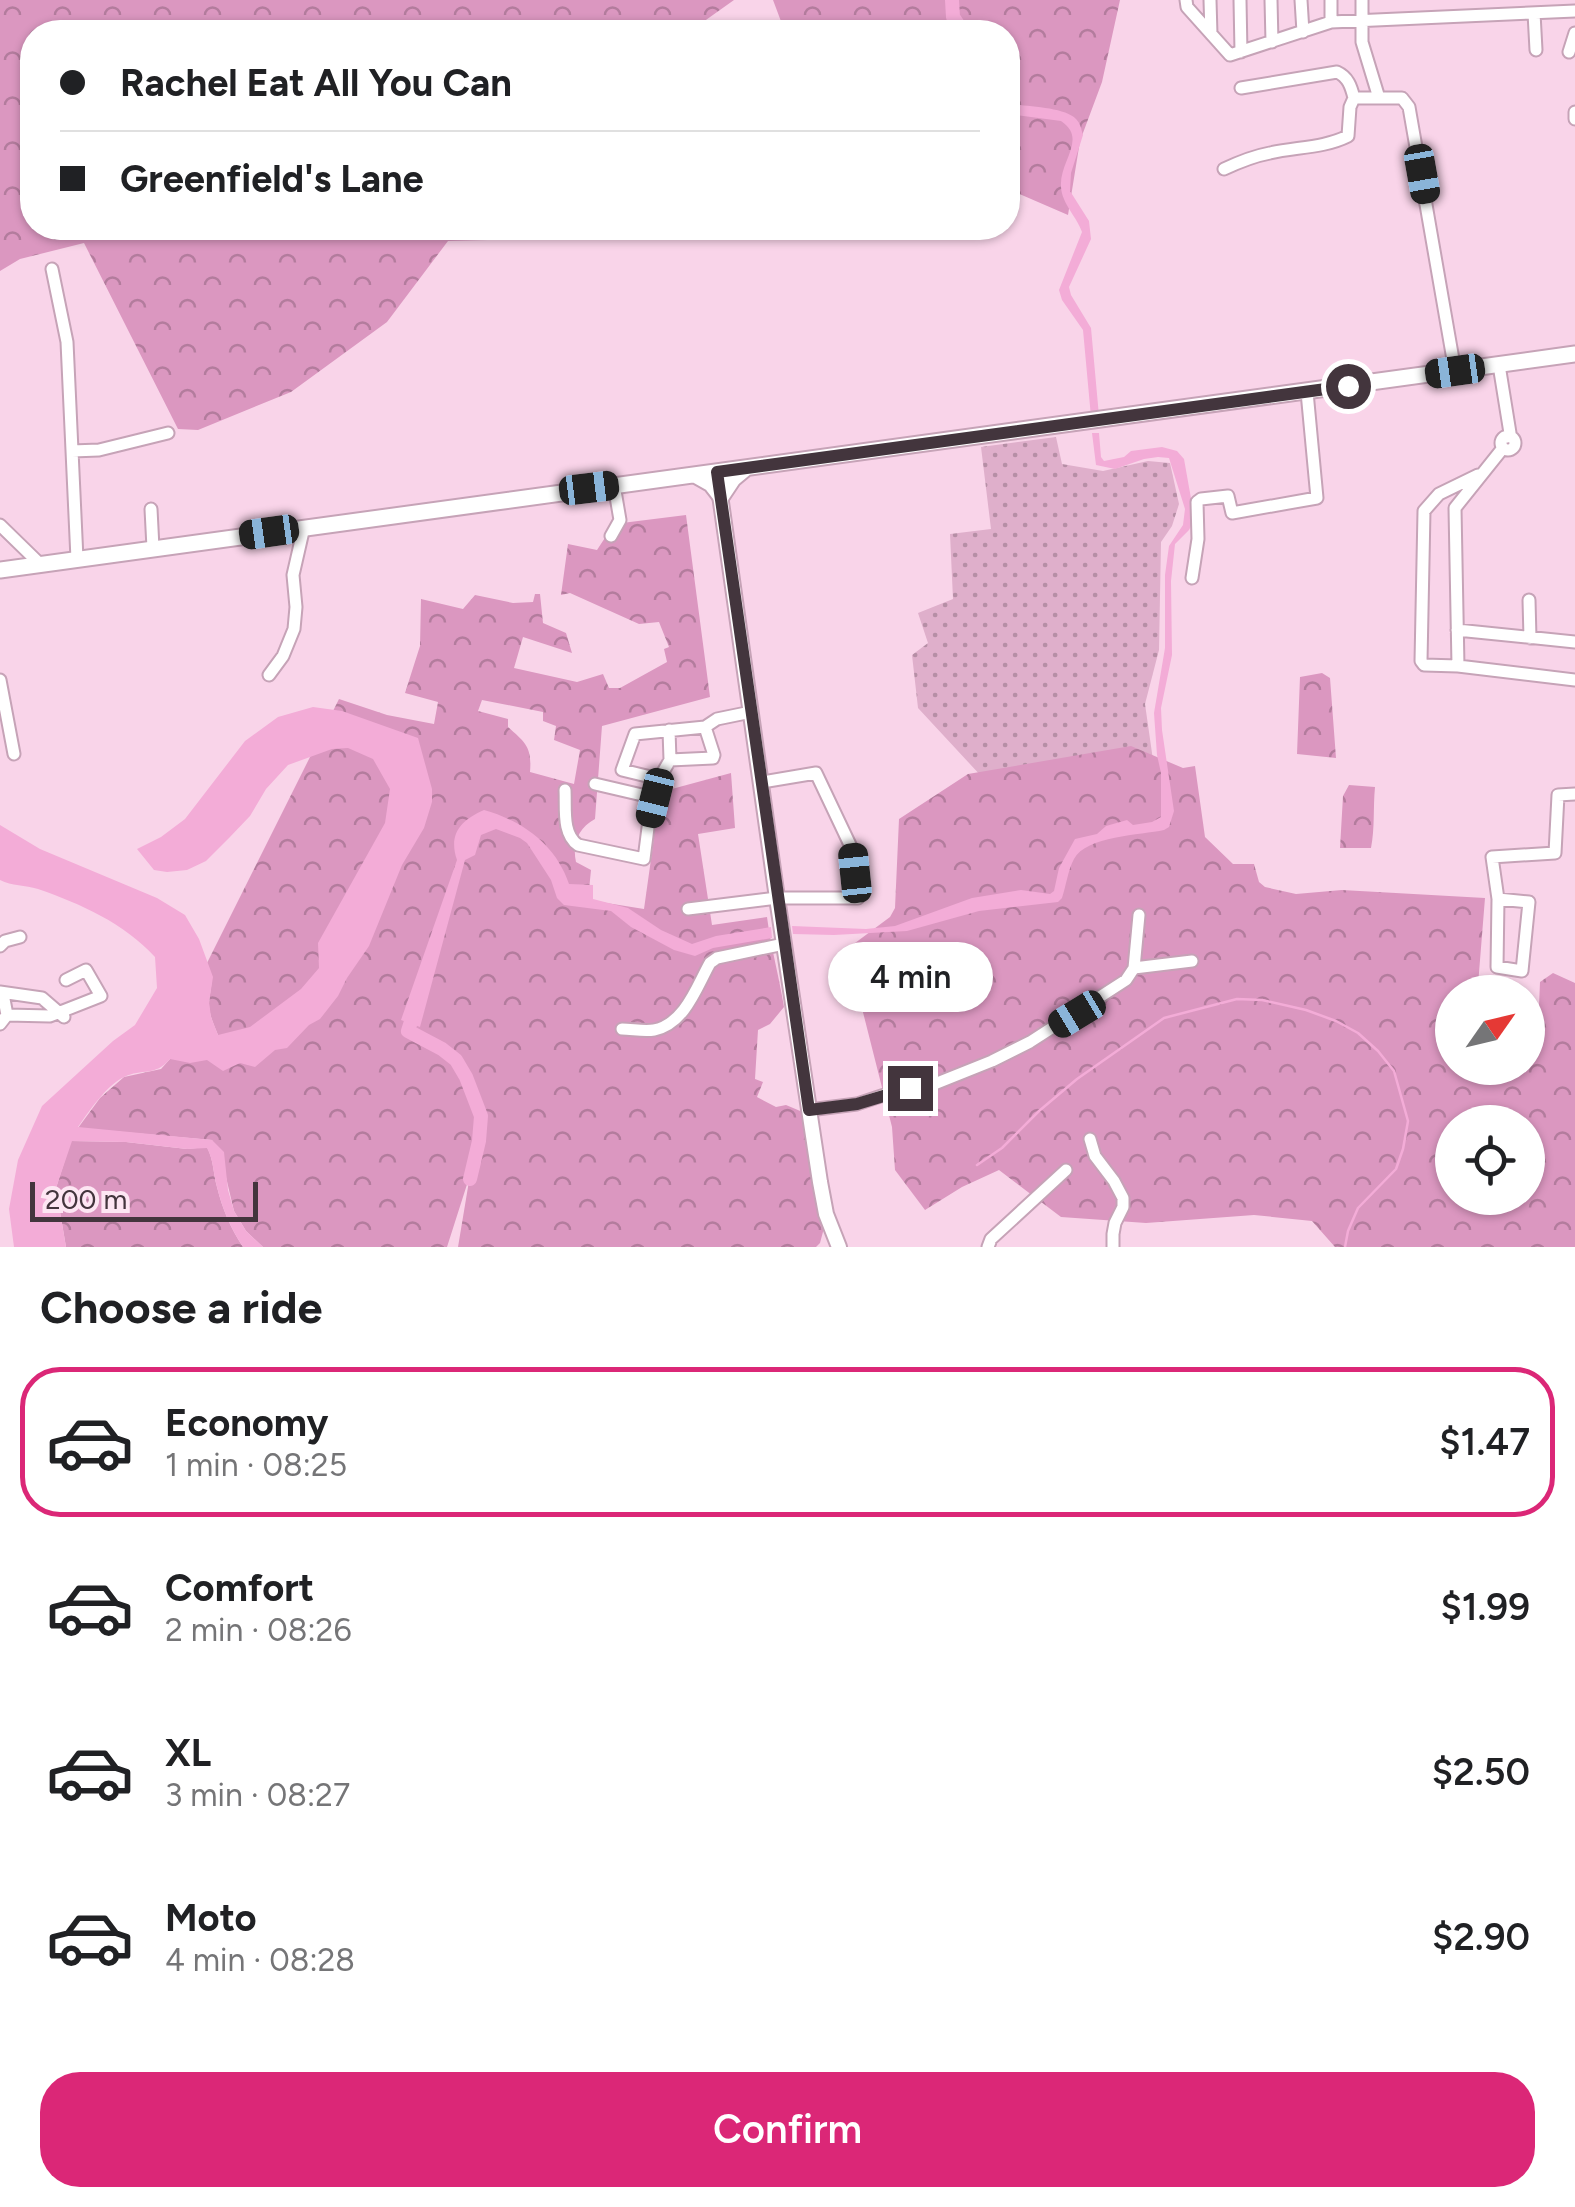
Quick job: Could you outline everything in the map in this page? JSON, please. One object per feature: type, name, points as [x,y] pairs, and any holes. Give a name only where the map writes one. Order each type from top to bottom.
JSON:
[{"type":"highway","points":[[0,570],[1575,354]]},
{"type":"highway","points":[[696,475],[711,484],[720,496],[746,468]]},
{"type":"main road","points":[[717,472],[783,942],[831,1246]]},
{"type":"street","points":[[1186,0],[1187,7],[1230,56],[1331,22],[1575,11]]},
{"type":"street","points":[[1210,0],[1211,34]]},
{"type":"street","points":[[1240,0],[1241,52]]},
{"type":"street","points":[[1271,0],[1272,42]]},
{"type":"street","points":[[1301,0],[1303,32]]},
{"type":"street","points":[[1331,0],[1331,22]]},
{"type":"street","points":[[1362,0],[1362,42],[1378,98]]},
{"type":"street","points":[[1534,13],[1536,50]]},
{"type":"street","points":[[1569,52],[1575,33]]},
{"type":"street","points":[[1224,169],[1272,152],[1338,142],[1348,136],[1354,98],[1344,75],[1337,72],[1241,88]]},
{"type":"street","points":[[1354,98],[1402,98],[1409,107],[1455,371]]},
{"type":"street","points":[[52,269],[67,342],[77,559]]},
{"type":"street","points":[[1458,666],[1455,508],[1510,433],[1500,365]]},
{"type":"street","points":[[1192,578],[1201,498],[1228,496],[1232,513],[1317,498],[1307,392]]},
{"type":"street","points":[[72,451],[99,450],[168,433]]},
{"type":"street","points":[[1482,473],[1439,494],[1424,511],[1421,661],[1424,666],[1458,666],[1575,680]]},
{"type":"street","points":[[612,536],[620,520],[614,485]]},
{"type":"street","points":[[151,509],[153,548]]},
{"type":"street","points":[[0,525],[40,564]]},
{"type":"street","points":[[269,675],[283,656],[294,628],[293,575],[304,527]]},
{"type":"street","points":[[1530,600],[1530,638]]},
{"type":"street","points":[[1457,630],[1575,642]]},
{"type":"street","points":[[0,680],[14,754]]},
{"type":"street","points":[[659,779],[622,770],[635,734],[706,727],[717,720],[751,712]]},
{"type":"street","points":[[670,760],[712,758],[706,727]]},
{"type":"street","points":[[564,790],[571,841],[578,846],[644,859],[659,779],[670,760],[669,730]]},
{"type":"street","points":[[688,909],[777,898],[858,898],[852,849],[816,773],[762,782]]},
{"type":"street","points":[[595,784],[655,798]]},
{"type":"street","points":[[1498,899],[1529,902],[1522,970],[1497,967],[1498,899],[1492,857],[1556,853],[1558,794],[1575,794]]},
{"type":"street","points":[[809,1110],[857,1104],[937,1083],[1026,1044],[1128,978],[1134,968],[1139,916]]},
{"type":"street","points":[[0,946],[20,937]]},
{"type":"street","points":[[622,1029],[654,1030],[671,1024],[684,1011],[710,963],[783,942]]},
{"type":"street","points":[[1134,968],[1192,962]]},
{"type":"street","points":[[63,1016],[42,998],[2,993],[4,1020],[63,1016],[101,996],[86,970],[66,980]]},
{"type":"street","points":[[1090,1139],[1095,1156],[1123,1198],[1112,1234],[1113,1247]]},
{"type":"street","points":[[988,1247],[1066,1170]]},
{"type":"shaded area","points":[[1020,105],[1071,115],[1083,135],[1071,173],[1070,191],[1089,221],[1091,239],[1069,287],[1091,328],[1099,416],[1091,417],[1083,330],[1059,290],[1082,232],[1061,187],[1072,135],[1061,121],[1020,116]]},
{"type":"shaded area","points":[[1092,433],[1099,433],[1104,461],[1124,457],[1131,451],[1162,447],[1177,451],[1184,459],[1192,524],[1175,544],[1172,655],[1161,708],[1174,811],[1169,827],[1102,841],[1080,851],[1058,902],[979,911],[907,931],[793,934],[792,926],[895,926],[972,898],[1021,890],[1050,894],[1075,839],[1127,820],[1133,825],[1161,817],[1154,713],[1165,648],[1169,546],[1183,525],[1185,509],[1169,458],[1144,459],[1115,469],[1096,465]]},
{"type":"shaded area","points":[[1056,437],[1062,464],[1103,471],[1148,461],[1170,463],[1179,504],[1172,526],[1161,542],[1159,650],[1145,704],[1153,760],[995,791],[918,708],[912,655],[928,643],[918,613],[953,599],[950,534],[991,529],[981,447]]},
{"type":"shaded area","points":[[313,707],[342,711],[418,738],[432,789],[424,828],[402,865],[369,946],[320,1019],[287,1048],[275,1050],[255,1067],[240,1063],[223,1071],[207,1060],[190,1063],[170,1059],[159,1068],[117,1081],[78,1127],[212,1140],[224,1152],[234,1211],[246,1231],[263,1247],[243,1247],[235,1233],[221,1203],[207,1148],[72,1141],[56,1188],[66,1247],[14,1247],[9,1209],[18,1160],[42,1106],[135,1025],[157,988],[155,957],[116,924],[54,895],[0,880],[0,825],[40,849],[157,898],[185,915],[213,977],[209,1002],[218,1035],[250,1027],[301,989],[319,968],[318,943],[385,823],[390,789],[373,759],[348,748],[332,749],[288,765],[229,838],[206,861],[187,870],[154,870],[137,849],[185,819],[245,741],[278,717]]},
{"type":"shaded area","points":[[484,810],[536,836],[556,858],[569,884],[593,885],[593,899],[628,908],[692,944],[771,927],[772,938],[713,948],[695,956],[674,950],[631,927],[611,911],[564,905],[527,843],[496,829],[481,835],[475,855],[465,860],[420,1027],[401,1020],[457,860],[454,843],[458,829]]},
{"type":"green space","points":[[0,0],[734,0],[706,20],[20,20],[20,240],[488,240],[448,241],[387,322],[291,392],[198,430],[178,429],[84,243],[20,259],[0,271]]},
{"type":"green space","points":[[773,0],[1120,0],[1102,82],[1080,141],[1068,215],[1020,194],[1020,20],[780,20]]},
{"type":"green space","points":[[686,515],[710,697],[602,726],[595,819],[578,837],[576,862],[591,870],[588,900],[644,909],[657,793],[731,773],[735,828],[698,834],[712,925],[767,917],[784,1007],[770,1024],[758,1030],[755,1079],[763,1082],[757,1097],[776,1107],[786,1105],[805,1113],[824,1228],[820,1243],[816,1247],[458,1247],[470,1175],[447,1247],[263,1247],[246,1231],[234,1211],[212,1140],[78,1128],[100,1098],[124,1077],[161,1069],[170,1059],[218,1035],[209,1008],[211,980],[207,963],[339,699],[387,715],[434,724],[438,702],[405,693],[420,646],[421,599],[463,609],[475,595],[513,603],[533,602],[535,594],[540,594],[543,623],[566,633],[572,653],[523,637],[514,668],[577,682],[603,674],[609,688],[620,688],[667,662],[664,649],[669,647],[659,622],[639,624],[570,593],[561,595],[568,544],[597,550],[614,524]],"holes":[[[482,700],[543,712],[543,721],[556,726],[554,740],[580,750],[574,784],[530,772],[529,751],[508,727],[508,719],[478,711]]]},
{"type":"green space","points":[[1322,673],[1330,678],[1336,758],[1297,754],[1300,677]]},
{"type":"green space","points":[[1131,746],[1183,768],[1195,766],[1205,837],[1233,864],[1254,864],[1259,882],[1265,887],[1296,894],[1342,890],[1485,898],[1479,975],[1435,975],[1435,1085],[1545,1085],[1545,979],[1553,973],[1575,983],[1575,1247],[1335,1247],[1312,1221],[1254,1215],[1146,1223],[1061,1217],[999,1170],[925,1210],[895,1170],[892,1127],[847,949],[890,917],[895,908],[899,819],[968,774]]},
{"type":"green space","points":[[1349,785],[1375,787],[1371,848],[1340,848],[1343,796]]},
{"type":"green space","points":[[71,1141],[207,1147],[224,1210],[243,1247],[66,1247],[56,1188]]},
{"type":"waterway","points":[[952,0],[955,20]]},
{"type":"waterway","points":[[977,1165],[1002,1148],[1077,1079],[1164,1018],[1237,999],[1262,1000],[1336,1021],[1358,1033],[1394,1071],[1408,1121],[1403,1149],[1396,1169],[1358,1208],[1345,1247]]},
{"type":"waterway","points":[[416,1006],[408,1031],[456,1060],[481,1116],[470,1179]]},
{"type":"route","points":[[910,1088],[857,1104],[809,1110],[717,472],[1348,386]]}]
